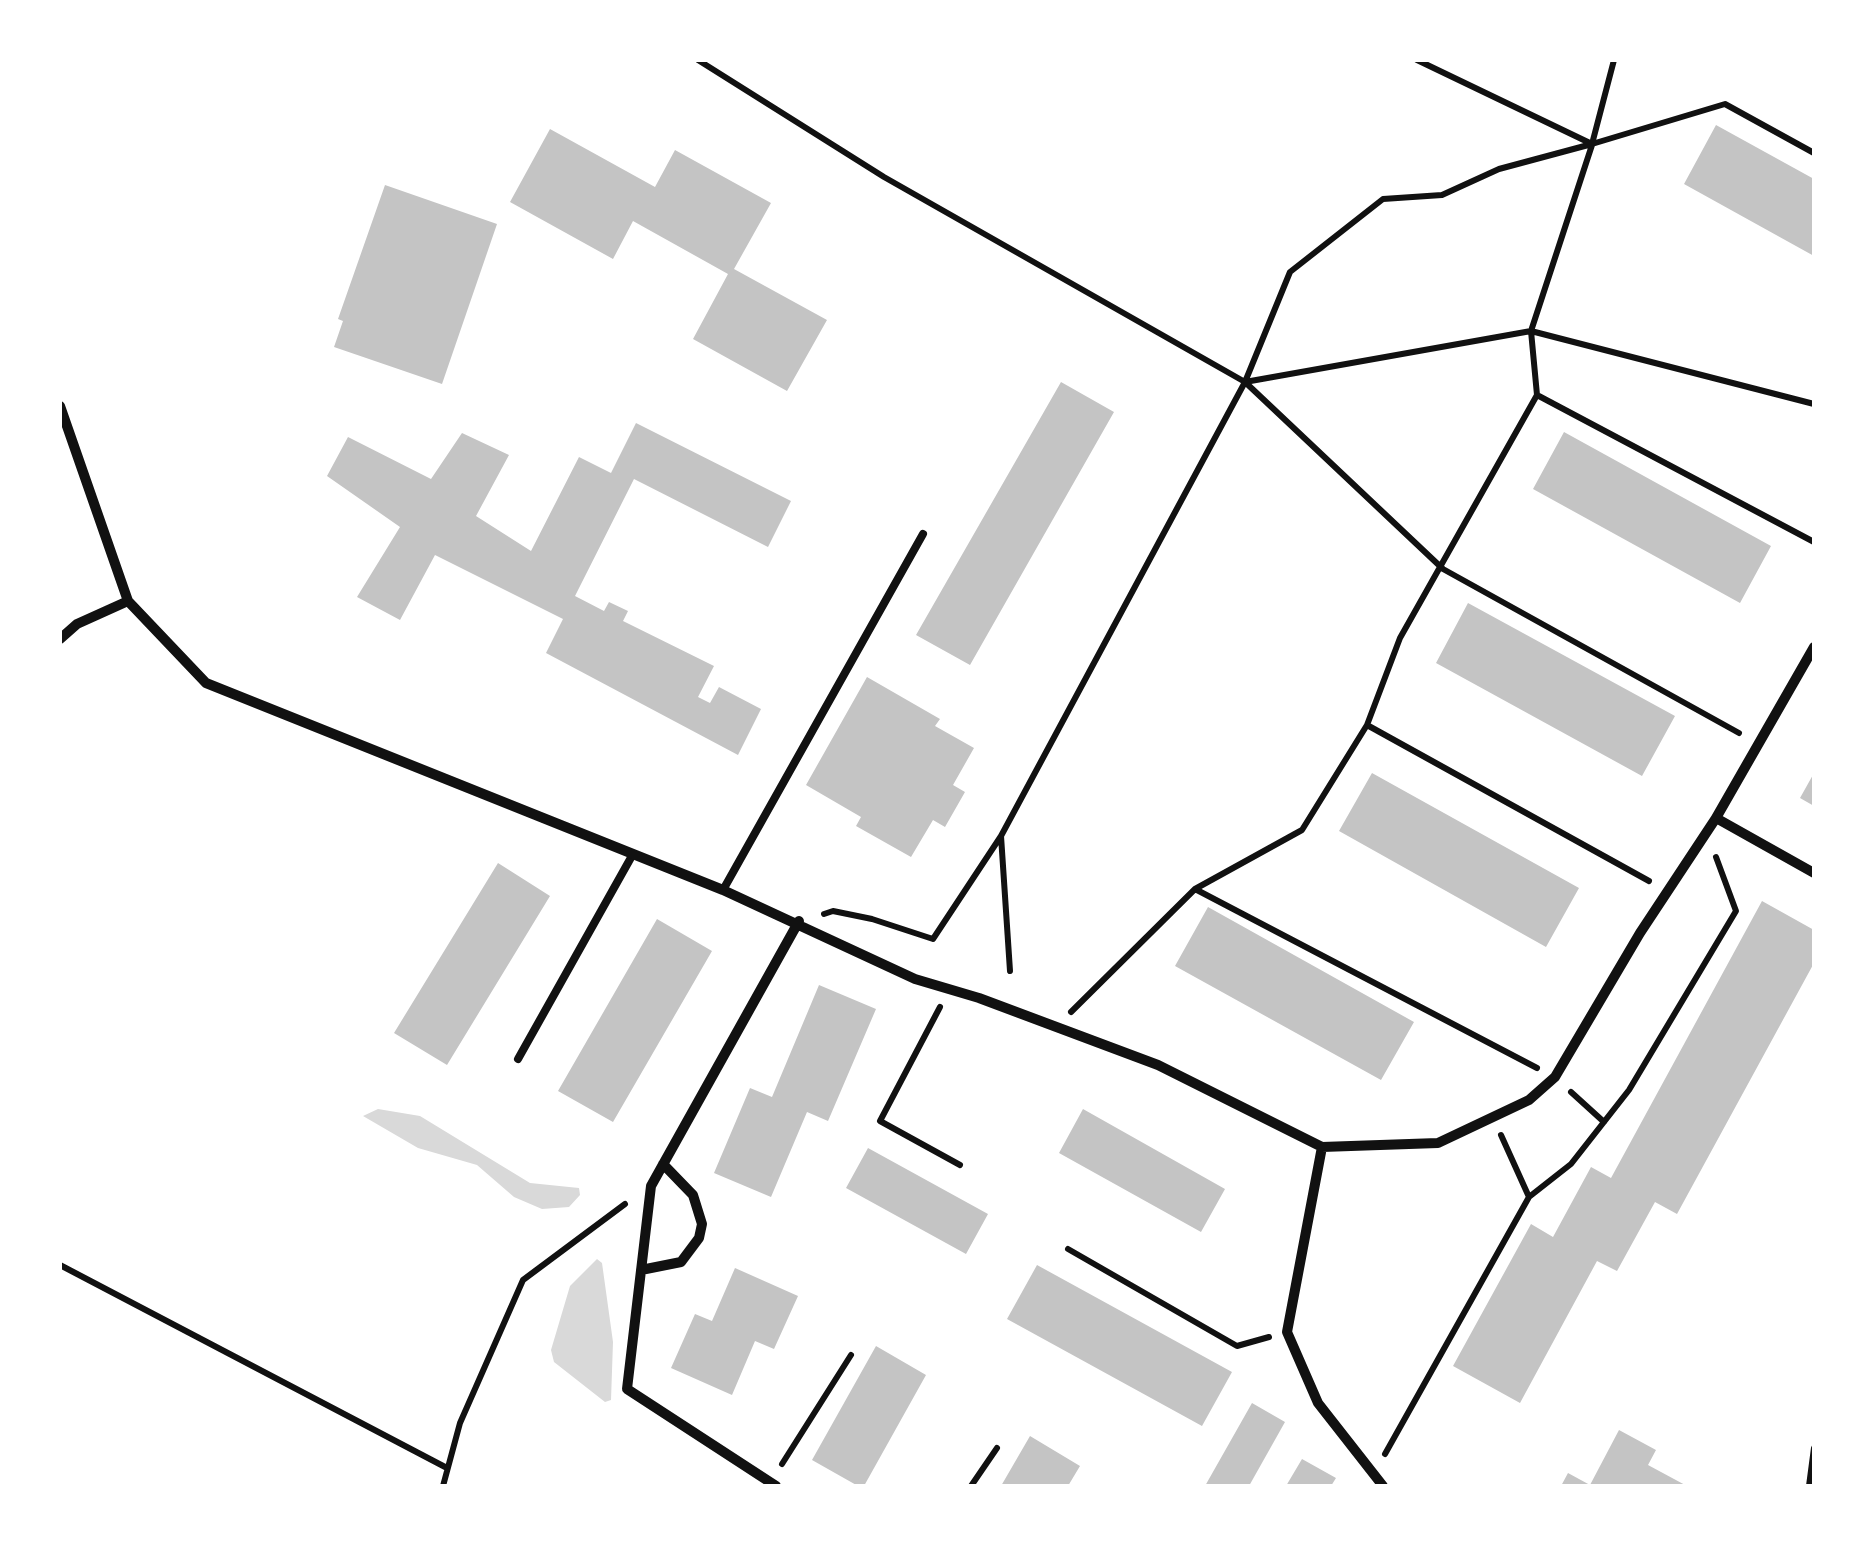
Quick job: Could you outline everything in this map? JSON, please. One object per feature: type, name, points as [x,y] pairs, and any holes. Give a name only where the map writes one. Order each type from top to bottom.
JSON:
[{"type":"street","points":[[60,406],[128,602],[206,682],[723,890],[914,979],[1158,1065],[1322,1146],[1438,1142],[1529,1100],[1555,1077],[1716,818],[1814,647]]},
{"type":"street","points":[[60,639],[78,624],[128,602]]},
{"type":"street","points":[[1716,818],[1814,873]]},
{"type":"street","points":[[773,1484],[628,1389],[651,1186],[798,922]]},
{"type":"street","points":[[1322,1146],[1287,1332],[1318,1403],[1372,1477],[1383,1486]]},
{"type":"street","points":[[641,1270],[681,1262],[700,1238],[702,1224],[693,1195],[663,1164]]},
{"type":"lane","points":[[723,890],[922,534]]},
{"type":"lane","points":[[518,1058],[633,854]]},
{"type":"path","points":[[698,60],[910,192],[1245,382],[1443,569],[1758,744]]},
{"type":"path","points":[[1416,60],[1592,144]]},
{"type":"path","points":[[1056,1027],[1195,889],[1302,830],[1366,725],[1400,638],[1443,569],[1536,395],[1531,331],[1592,144],[1614,60]]},
{"type":"path","points":[[798,922],[833,910],[934,939],[1001,836],[1245,382],[1290,272],[1384,198],[1442,196],[1499,169],[1725,104],[1814,152]]},
{"type":"path","points":[[1245,382],[1531,331],[1814,404]]},
{"type":"path","points":[[1536,395],[1814,542]]},
{"type":"path","points":[[1366,725],[1668,891]]},
{"type":"path","points":[[1372,1477],[1528,1198],[1571,1164],[1629,1090],[1736,912],[1706,832]]},
{"type":"path","points":[[1001,836],[1010,971]]},
{"type":"path","points":[[1195,889],[1555,1077],[1604,1122]]},
{"type":"path","points":[[949,989],[880,1120],[960,1165]]},
{"type":"path","points":[[1494,1118],[1528,1198]]},
{"type":"path","points":[[443,1486],[460,1423],[522,1280],[651,1186]]},
{"type":"path","points":[[1068,1249],[1238,1346],[1287,1332]]},
{"type":"path","points":[[60,1265],[448,1468]]},
{"type":"path","points":[[773,1484],[851,1355]]},
{"type":"path","points":[[971,1486],[997,1448]]},
{"type":"path","points":[[1808,1486],[1814,1448]]},
{"type":"shaded area","points":[[378,1109],[420,1116],[530,1183],[579,1188],[580,1195],[569,1207],[542,1209],[514,1197],[477,1165],[418,1148],[363,1116]]},
{"type":"shaded area","points":[[597,1259],[602,1263],[613,1342],[611,1400],[605,1402],[554,1362],[551,1350],[570,1286]]},
{"type":"building","points":[[1716,125],[1814,179],[1814,256],[1684,184]]},
{"type":"building","points":[[550,129],[655,187],[675,150],[771,203],[734,269],[827,320],[787,391],[693,339],[728,274],[633,221],[613,259],[510,202]]},
{"type":"building","points":[[385,185],[497,224],[442,384],[334,347],[343,321],[338,319]]},
{"type":"building","points":[[1061,382],[1114,412],[970,665],[916,635]]},
{"type":"building","points":[[636,423],[791,501],[768,547],[634,479],[575,596],[604,611],[609,602],[628,611],[623,621],[714,666],[698,697],[710,703],[719,687],[761,709],[738,755],[546,653],[563,619],[435,555],[400,620],[357,597],[400,527],[327,476],[348,437],[431,479],[462,433],[509,455],[476,516],[531,551],[579,457],[611,473]]},
{"type":"building","points":[[1564,432],[1771,546],[1740,603],[1533,489]]},
{"type":"building","points":[[1468,603],[1675,716],[1642,776],[1436,663]]},
{"type":"building","points":[[867,677],[940,719],[935,726],[974,748],[953,785],[965,792],[945,827],[933,820],[911,857],[856,826],[861,817],[806,785]]},
{"type":"building","points":[[1372,773],[1579,888],[1546,947],[1339,831]]},
{"type":"building","points":[[1814,773],[1814,806],[1800,798]]},
{"type":"building","points":[[498,863],[550,896],[447,1065],[394,1033]]},
{"type":"building","points":[[1762,901],[1814,930],[1814,963],[1677,1214],[1655,1202],[1617,1271],[1597,1261],[1520,1403],[1453,1366],[1531,1224],[1553,1237],[1591,1167],[1611,1178]]},
{"type":"building","points":[[1208,907],[1414,1022],[1381,1080],[1175,966]]},
{"type":"building","points":[[657,919],[712,951],[613,1122],[558,1091]]},
{"type":"building","points":[[819,985],[876,1009],[828,1121],[807,1112],[771,1197],[714,1173],[750,1088],[772,1097]]},
{"type":"building","points":[[1083,1109],[1225,1189],[1201,1232],[1059,1153]]},
{"type":"building","points":[[868,1148],[988,1214],[966,1254],[846,1188]]},
{"type":"building","points":[[1037,1265],[1232,1372],[1202,1426],[1007,1319]]},
{"type":"building","points":[[735,1268],[798,1296],[774,1349],[755,1341],[732,1395],[671,1368],[695,1314],[712,1321]]},
{"type":"building","points":[[876,1346],[926,1375],[864,1486],[858,1486],[812,1460]]},
{"type":"building","points":[[1252,1403],[1285,1422],[1249,1486],[1205,1486]]},
{"type":"building","points":[[1619,1430],[1656,1450],[1648,1465],[1687,1486],[1561,1486],[1568,1473],[1590,1485]]},
{"type":"building","points":[[1030,1436],[1080,1466],[1068,1486],[1001,1486]]},
{"type":"building","points":[[1302,1459],[1336,1478],[1331,1486],[1286,1486]]}]
